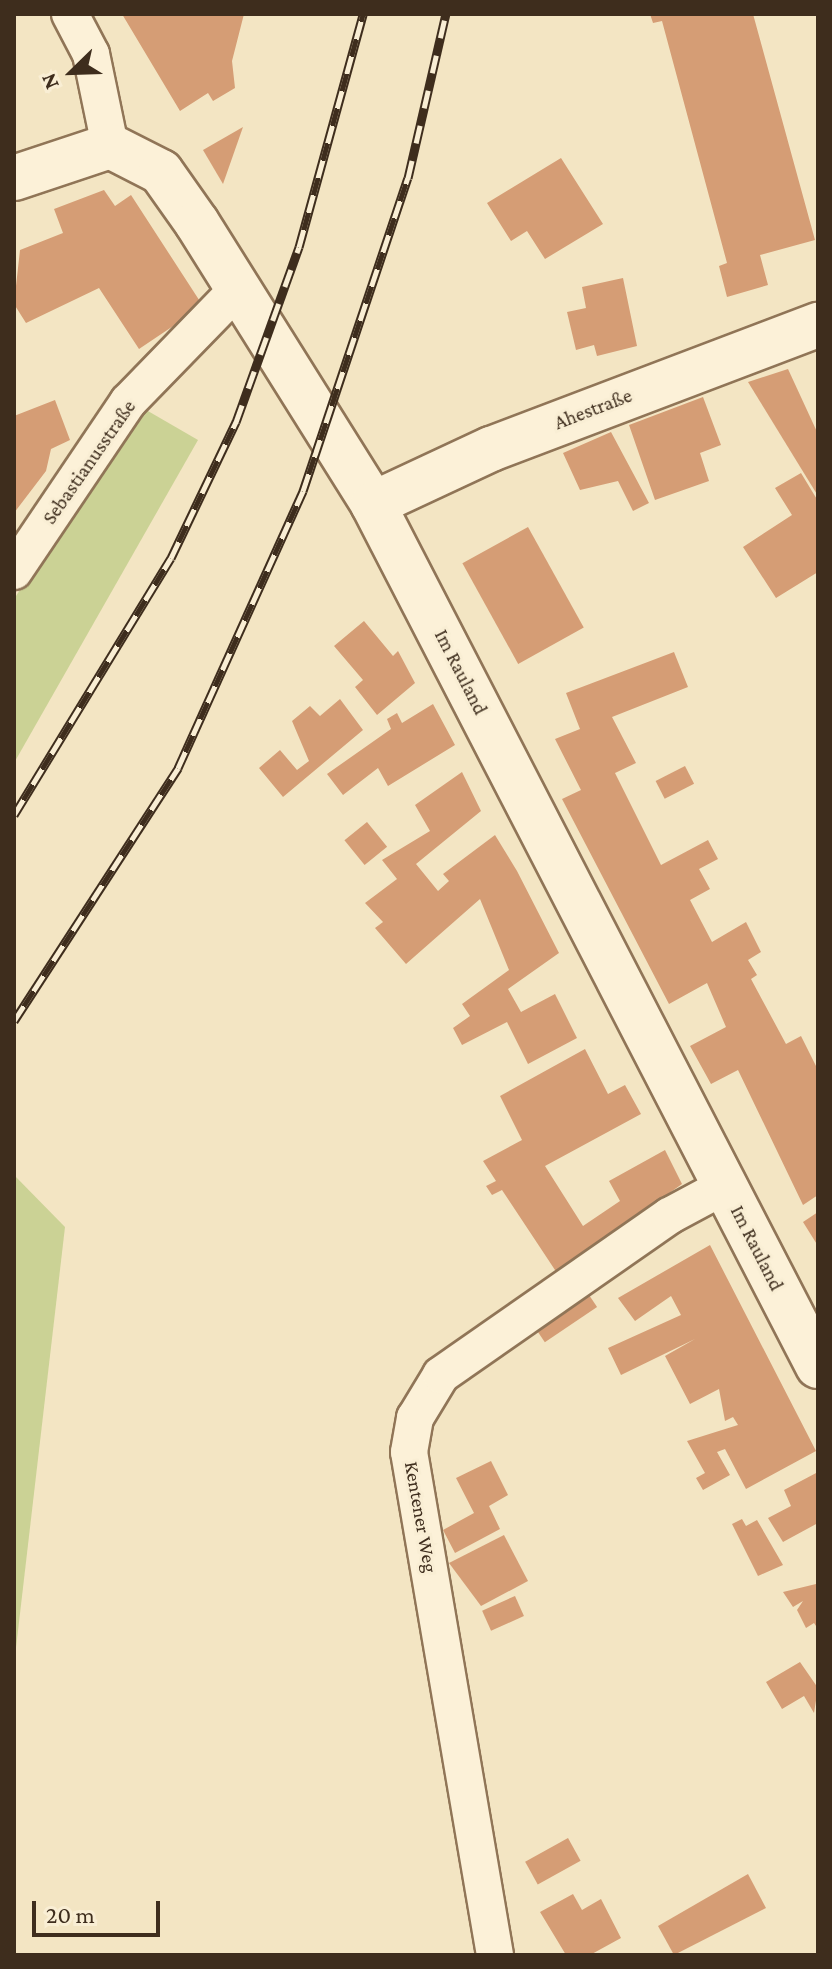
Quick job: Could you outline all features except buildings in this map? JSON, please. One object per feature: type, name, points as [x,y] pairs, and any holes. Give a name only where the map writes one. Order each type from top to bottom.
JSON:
[{"type":"street","points":[[14,178],[110,146],[91,54],[70,14]]},
{"type":"street","name":"Im Rauland","points":[[110,146],[161,172],[373,504],[818,1366]]},
{"type":"street","name":"Sebastianusstraße","points":[[14,571],[128,402],[237,290]]},
{"type":"street","name":"Ahestraße","points":[[373,504],[491,449],[818,325]]},
{"type":"street","name":"Kentener Weg","points":[[495,1955],[409,1452],[415,1418],[441,1375],[669,1216],[725,1186]]},
{"type":"green space","points":[[141,407],[198,440],[14,763],[14,599]]},
{"type":"green space","points":[[14,1175],[65,1227],[14,1665]]},
{"type":"railway","points":[[14,815],[171,558],[236,422],[299,247],[363,14]]},
{"type":"railway","points":[[14,1021],[178,768],[303,491],[408,178],[446,14]]}]
